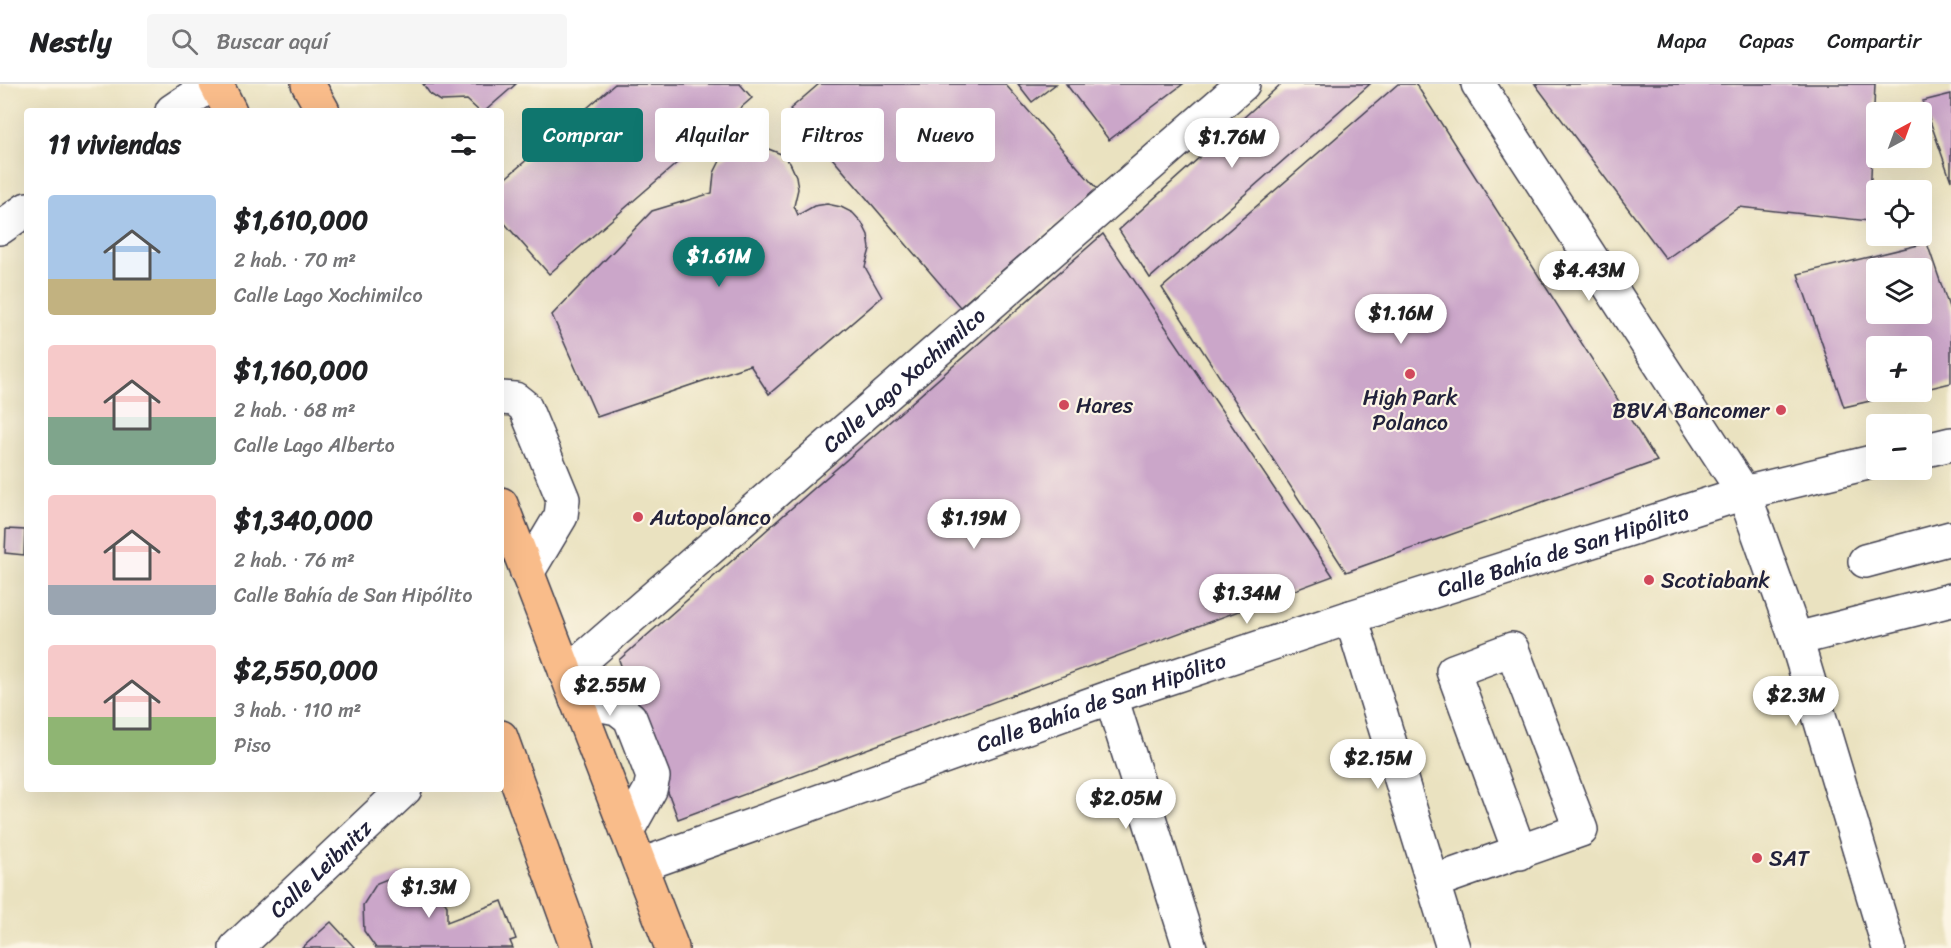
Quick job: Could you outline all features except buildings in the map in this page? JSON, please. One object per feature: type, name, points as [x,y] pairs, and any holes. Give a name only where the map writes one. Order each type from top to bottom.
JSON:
[{"type":"main road","points":[[214,84],[228,108]]},
{"type":"main road","points":[[308,84],[320,108]]},
{"type":"main road","points":[[504,512],[672,948]]},
{"type":"main road","points":[[504,745],[577,948]]},
{"type":"street","points":[[177,108],[214,84]]},
{"type":"street","name":"Calle Lago Xochimilco","points":[[571,687],[1243,84]]},
{"type":"street","points":[[1478,84],[1744,493],[1796,639],[1889,948]]},
{"type":"street","points":[[0,228],[24,211]]},
{"type":"street","points":[[504,398],[515,399],[525,407],[563,499],[561,516],[527,573]]},
{"type":"street","points":[[1932,449],[1951,444]]},
{"type":"street","name":"Calle Bahía de San Hipólito","points":[[641,865],[1111,697],[1351,617],[1744,493],[1866,463]]},
{"type":"street","points":[[1866,561],[1951,538]]},
{"type":"street","points":[[1796,639],[1951,600]]},
{"type":"street","points":[[1351,617],[1453,948]]},
{"type":"street","points":[[1433,882],[1520,853],[1581,830],[1512,649],[1452,671],[1520,853]]},
{"type":"street","points":[[571,687],[624,711],[634,728],[653,777],[627,831]]},
{"type":"street","points":[[1111,697],[1190,948]]},
{"type":"street","name":"Calle Leibnitz","points":[[236,948],[402,792]]},
{"type":"place","name":"High Park Polanco","points":[[1410,374]]},
{"type":"place","name":"Hares","points":[[1064,405]]},
{"type":"place","name":"BBVA Bancomer","points":[[1781,410]]},
{"type":"place","name":"Autopolanco","points":[[638,517]]},
{"type":"place","name":"Scotiabank","points":[[1649,580]]},
{"type":"place","name":"SAT","points":[[1757,858]]}]
